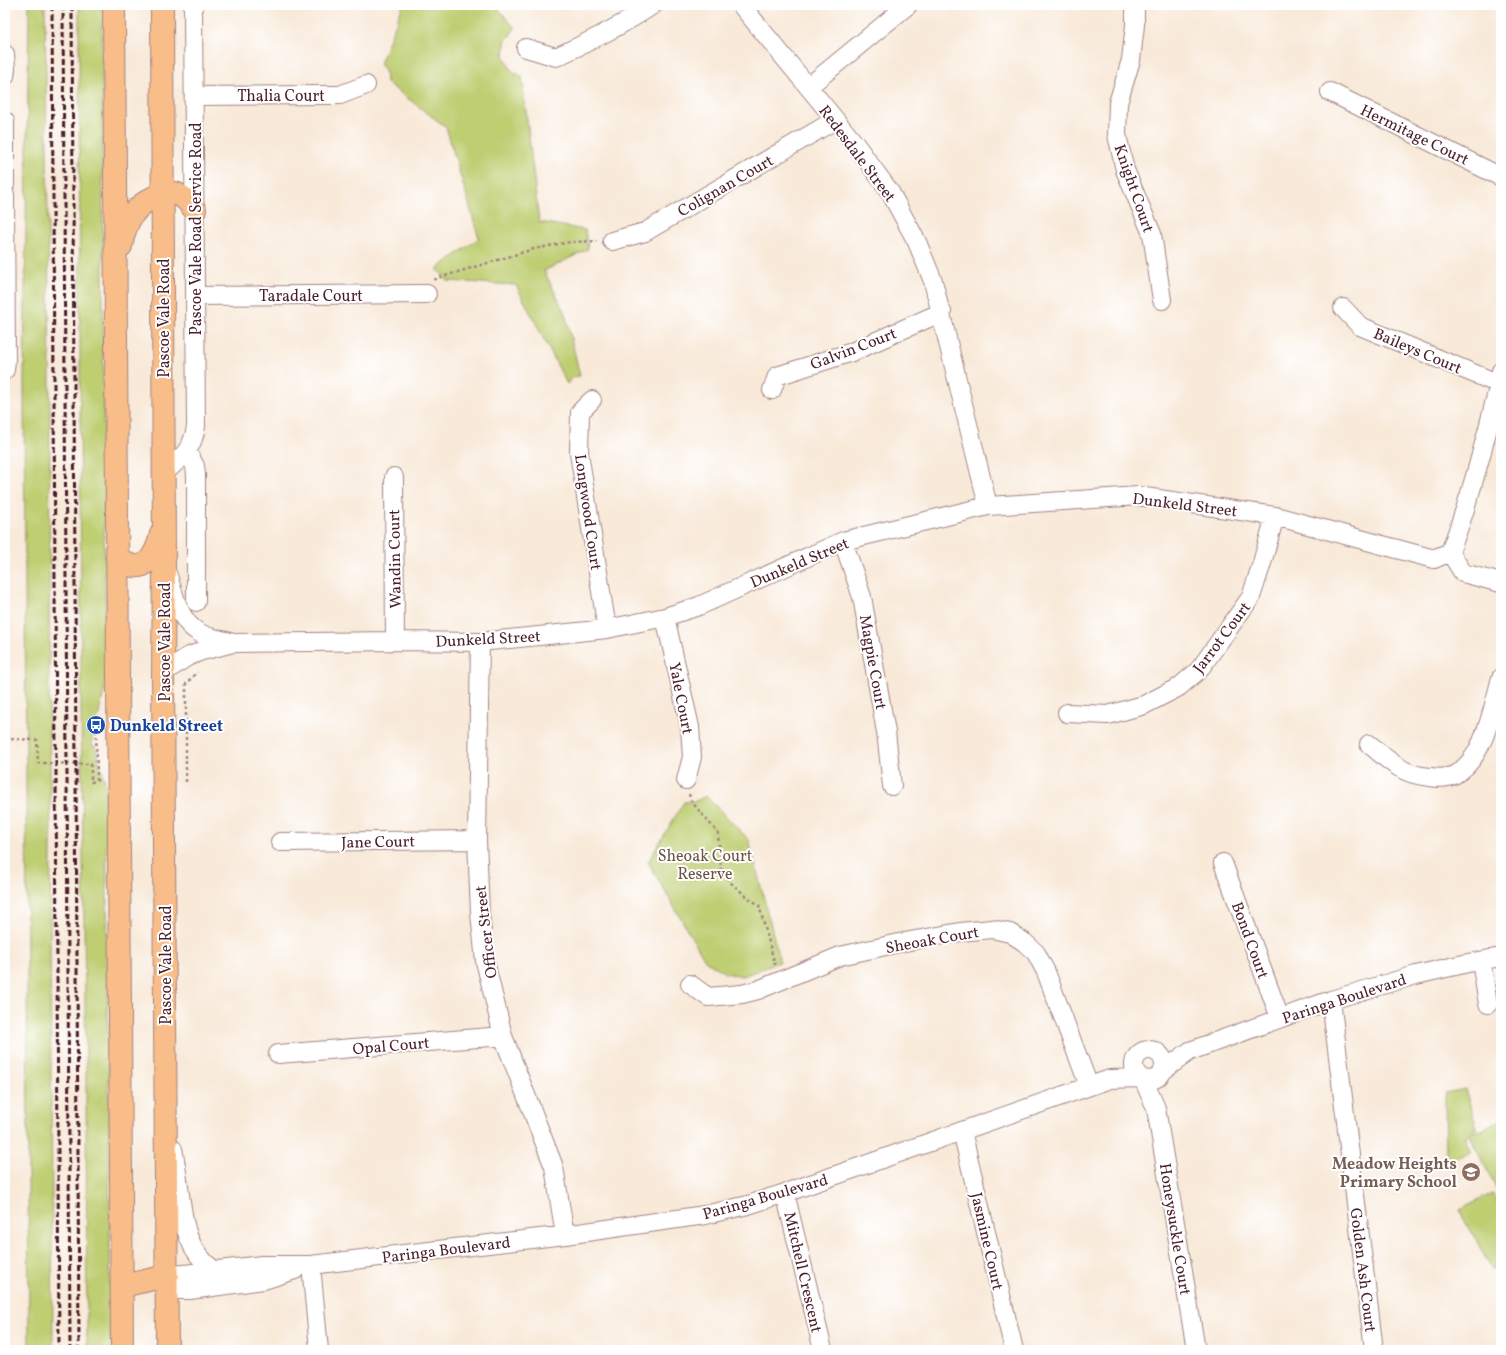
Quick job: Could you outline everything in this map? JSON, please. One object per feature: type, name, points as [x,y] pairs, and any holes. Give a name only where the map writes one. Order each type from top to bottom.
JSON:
[{"type":"main road","points":[[114,5],[122,1350]]},
{"type":"main road","name":"Pascoe Vale Road","points":[[162,5],[164,473],[163,673],[167,1350]]},
{"type":"main road","points":[[116,268],[123,236],[130,217],[137,208],[146,201],[163,193],[172,192],[180,195],[195,210]]},
{"type":"main road","points":[[117,557],[130,565],[141,566],[146,563],[152,557],[159,544],[164,519]]},
{"type":"main road","points":[[122,1286],[167,1283]]},
{"type":"street","name":"Pascoe Vale Road Service Road","points":[[164,473],[187,452],[194,437],[196,426],[193,5]]},
{"type":"street","points":[[526,48],[556,57],[601,37],[653,5]]},
{"type":"street","name":"Redesdale Street","points":[[741,5],[835,120],[890,192],[917,242],[933,281],[942,312],[988,506]]},
{"type":"street","points":[[808,87],[908,5]]},
{"type":"street","name":"Knight Court","points":[[1135,5],[1135,25],[1130,60],[1118,103],[1117,135],[1125,170],[1152,234],[1162,300]]},
{"type":"street","points":[[5,54],[5,76]]},
{"type":"street","name":"Thalia Court","points":[[194,96],[329,95],[340,94],[366,85]]},
{"type":"street","name":"Hermitage Court","points":[[1330,92],[1501,177]]},
{"type":"street","name":"Colignan Court","points":[[612,240],[645,232],[835,120]]},
{"type":"street","points":[[5,121],[5,184]]},
{"type":"street","points":[[5,194],[5,370]]},
{"type":"street","name":"Taradale Court","points":[[195,296],[419,294]]},
{"type":"street","name":"Baileys Court","points":[[1343,308],[1360,326],[1500,378]]},
{"type":"street","name":"Galvin Court","points":[[772,390],[777,376],[852,352],[942,312]]},
{"type":"street","points":[[1500,378],[1479,465],[1462,522],[1450,552],[1463,573],[1501,583]]},
{"type":"street","name":"Longwood Court","points":[[592,400],[580,412],[579,453],[607,629]]},
{"type":"street","points":[[187,452],[195,466],[196,475],[196,602]]},
{"type":"street","name":"Wandin Court","points":[[394,477],[395,641]]},
{"type":"street","name":"Dunkeld Street","points":[[163,673],[187,657],[202,651],[233,643],[395,641],[480,642],[607,629],[665,617],[699,606],[843,541],[988,506],[1138,496],[1275,516],[1434,559],[1450,552]]},
{"type":"street","name":"Jarrot Court","points":[[1066,713],[1108,715],[1144,705],[1179,687],[1199,670],[1251,597],[1275,516]]},
{"type":"street","name":"Magpie Court","points":[[843,541],[862,597],[885,725],[892,786]]},
{"type":"street","name":"Dunkeld Street","points":[[164,563],[178,605],[188,624],[208,637],[233,643]]},
{"type":"street","name":"Yale Court","points":[[665,617],[690,726],[692,757],[686,780]]},
{"type":"street","name":"Officer Street","points":[[480,642],[477,840],[480,914],[485,961],[503,1036],[554,1167],[564,1235]]},
{"type":"street","points":[[1368,744],[1400,769],[1419,776],[1436,778],[1453,776],[1468,766],[1478,752],[1501,678]]},
{"type":"street","name":"Jane Court","points":[[280,842],[477,840]]},
{"type":"street","name":"Bond Court","points":[[1222,859],[1280,1018]]},
{"type":"street","name":"Sheoak Court","points":[[690,984],[708,997],[742,994],[758,990],[840,956],[960,932],[992,929],[1010,933],[1024,942],[1036,953],[1046,972],[1089,1086]]},
{"type":"street","name":"Paringa Boulevard","points":[[1156,1051],[1190,1050],[1331,1000],[1416,975],[1501,957]]},
{"type":"street","points":[[1481,961],[1488,1004]]},
{"type":"street","name":"Golden Ash Court","points":[[1331,1000],[1374,1350]]},
{"type":"street","name":"Opal Court","points":[[278,1054],[503,1036]]},
{"type":"street","name":"Paringa Boulevard","points":[[1163,1072],[1190,1050]]},
{"type":"street","points":[[1144,1051],[1156,1051],[1164,1059],[1165,1065],[1163,1072],[1154,1080],[1148,1081],[1141,1078],[1135,1070],[1135,1060],[1138,1054],[1144,1051]]},
{"type":"street","name":"Paringa Boulevard","points":[[1110,1079],[1135,1060]]},
{"type":"street","name":"Honeysuckle Court","points":[[1156,1108],[1163,1072]]},
{"type":"street","name":"Paringa Boulevard","points":[[167,1283],[214,1270],[262,1265],[311,1265],[564,1235],[705,1215],[748,1205],[785,1193],[1110,1079],[1141,1078]]},
{"type":"street","name":"Honeysuckle Court","points":[[1141,1078],[1156,1108],[1196,1350]]},
{"type":"street","name":"Jasmine Court","points":[[962,1131],[1014,1350]]},
{"type":"street","points":[[166,1141],[173,1147],[185,1228],[195,1252],[214,1270]]},
{"type":"street","name":"Mitchell Crescent","points":[[785,1193],[823,1350]]},
{"type":"street","points":[[311,1265],[319,1350]]},
{"type":"street","name":"Paringa Boulevard","points":[[167,1283],[182,1291],[264,1280],[311,1265]]},
{"type":"path","points":[[419,294],[438,278],[534,249],[570,242],[612,240]]},
{"type":"path","points":[[11,739],[37,740],[38,763],[91,764],[91,782],[97,781],[96,725]]},
{"type":"path","points":[[686,780],[691,801],[718,833],[721,869],[730,882],[759,905],[775,965],[783,980]]},
{"type":"green space","points":[[29,5],[45,5],[50,379],[49,702],[53,1350],[29,1350],[24,377]]},
{"type":"green space","points":[[79,5],[102,5],[106,683],[97,722],[92,723],[92,746],[95,746],[106,786],[111,1350],[87,1350],[86,1066],[81,709]]},
{"type":"green space","points":[[403,5],[495,5],[515,28],[505,42],[504,56],[511,70],[522,77],[539,222],[585,230],[588,249],[544,271],[565,313],[580,376],[573,377],[567,384],[516,285],[448,281],[437,269],[479,238],[446,127],[386,82],[385,70],[380,64]]},
{"type":"green space","name":"Sheoak Court Reserve","points":[[706,796],[749,840],[780,962],[743,976],[725,973],[705,960],[648,862],[684,802],[696,801]]},
{"type":"green space","points":[[1465,1089],[1477,1128],[1464,1137],[1471,1151],[1446,1163],[1445,1093]]},
{"type":"green space","points":[[1501,1120],[1501,1197],[1469,1135]]},
{"type":"green space","points":[[1493,1193],[1501,1208],[1501,1266],[1492,1270],[1460,1210]]},
{"type":"railway","points":[[52,5],[59,1350]]},
{"type":"railway","points":[[63,5],[70,1350]]},
{"type":"railway","points":[[72,5],[79,1350]]},
{"type":"place","name":"Dunkeld Street","points":[[96,725]]},
{"type":"place","name":"Meadow Heights Primary School","points":[[1471,1172]]}]
